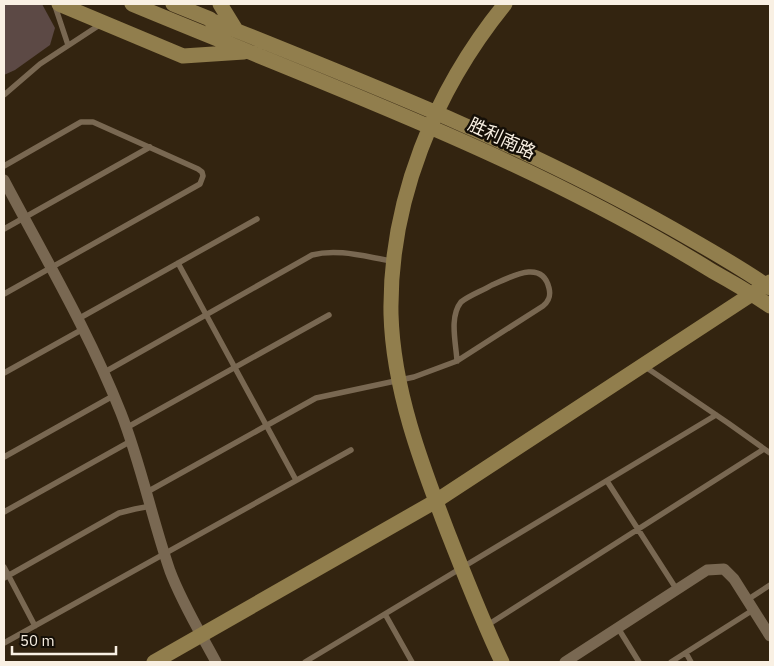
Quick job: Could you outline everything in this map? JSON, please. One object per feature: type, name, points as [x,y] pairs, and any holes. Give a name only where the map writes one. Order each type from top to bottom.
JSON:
[{"type":"street","points":[[59,4],[183,56],[249,52]]},
{"type":"street","name":"胜利南路","points":[[132,4],[431,126],[542,177],[619,216],[770,306]]},
{"type":"street","name":"胜利南路","points":[[173,4],[437,112],[549,163],[626,202],[769,285]]},
{"type":"street","points":[[220,4],[236,30]]},
{"type":"street","points":[[502,662],[462,568],[412,432],[395,355],[391,315],[393,261],[397,234],[407,193],[431,126],[458,69],[483,31],[505,4]]},
{"type":"street","points":[[4,180],[80,324],[103,373],[131,441],[148,492],[165,554],[185,604],[216,662]]},
{"type":"street","points":[[154,662],[436,501],[642,365],[769,285]]},
{"type":"street","points":[[565,662],[708,570],[724,569],[734,579],[770,636]]},
{"type":"lane","points":[[54,4],[68,45]]},
{"type":"lane","points":[[4,95],[32,70],[103,22]]},
{"type":"lane","points":[[4,166],[81,122],[87,121],[198,169],[202,172],[203,181],[4,294]]},
{"type":"lane","points":[[4,229],[150,147]]},
{"type":"lane","points":[[4,373],[178,263],[257,219]]},
{"type":"lane","points":[[103,373],[312,255],[324,252],[338,252],[393,261]]},
{"type":"lane","points":[[178,263],[296,480]]},
{"type":"lane","points":[[148,492],[316,398],[429,373],[457,361],[543,306],[548,301],[550,294],[545,279],[532,272],[516,274],[461,302],[454,317],[457,361]]},
{"type":"lane","points":[[126,428],[329,315]]},
{"type":"lane","points":[[642,365],[770,454]]},
{"type":"lane","points":[[4,458],[113,396]]},
{"type":"lane","points":[[305,662],[716,415]]},
{"type":"lane","points":[[4,512],[131,441]]},
{"type":"lane","points":[[486,626],[764,449]]},
{"type":"lane","points":[[4,643],[351,450]]},
{"type":"lane","points":[[607,481],[677,590]]},
{"type":"lane","points":[[6,577],[119,514],[135,508],[152,506]]},
{"type":"lane","points":[[4,567],[6,577],[35,626]]},
{"type":"lane","points":[[747,600],[770,585]]},
{"type":"lane","points":[[671,662],[754,610]]},
{"type":"lane","points":[[385,614],[412,662]]},
{"type":"lane","points":[[618,628],[639,662]]},
{"type":"lane","points":[[686,653],[691,662]]},
{"type":"shaded area","points":[[4,4],[42,4],[55,28],[50,45],[15,70],[4,75]]}]
